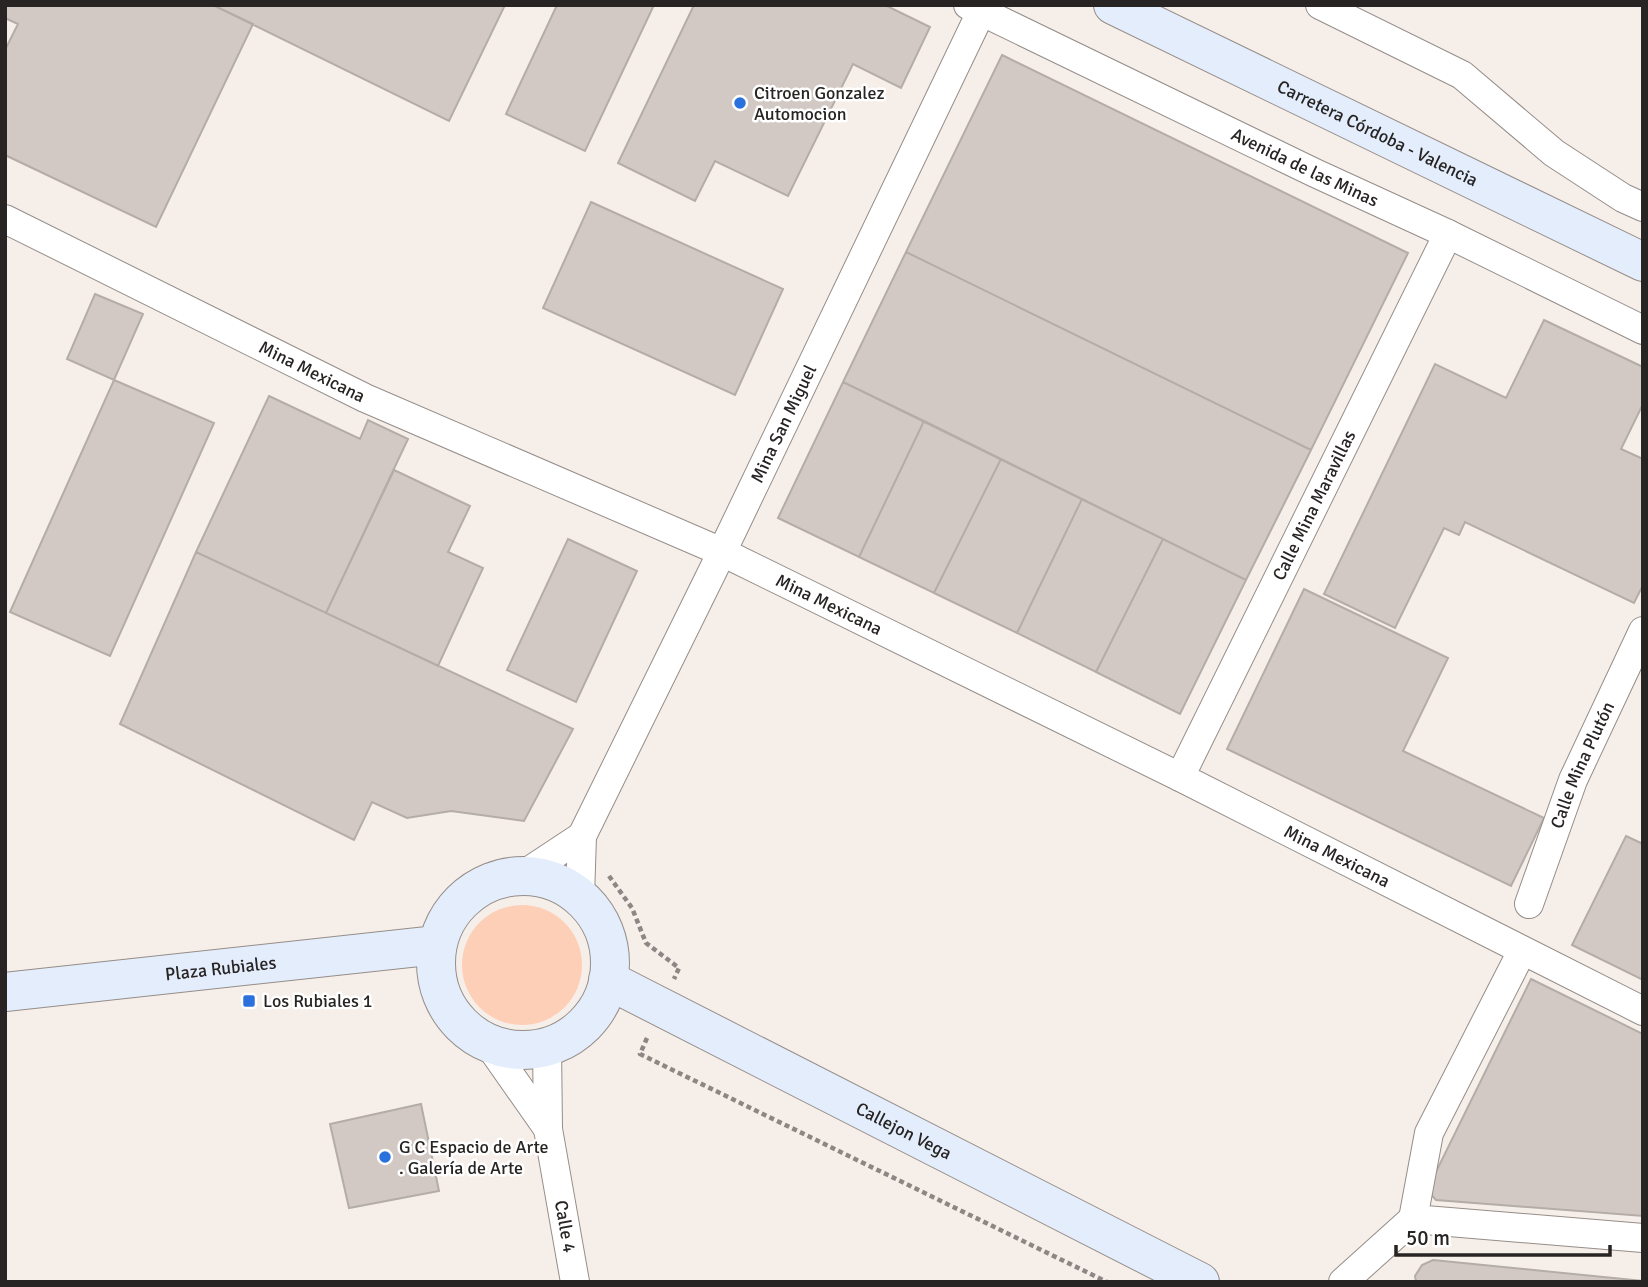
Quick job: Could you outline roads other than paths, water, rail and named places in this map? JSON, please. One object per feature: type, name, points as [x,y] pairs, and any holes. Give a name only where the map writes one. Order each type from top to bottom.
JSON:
[{"type":"street","name":"Carretera Córdoba - Valencia","points":[[1113,5],[1643,262]]},
{"type":"street","points":[[1320,5],[1462,75],[1554,153],[1623,198],[1643,207]]},
{"type":"street","name":"Avenida de las Minas","points":[[974,8],[1643,330]]},
{"type":"street","name":"Mina San Miguel","points":[[582,835],[722,552],[974,8]]},
{"type":"street","name":"Mina Mexicana","points":[[5,219],[365,398],[722,552],[1180,777],[1643,1011]]},
{"type":"street","name":"Calle Mina Maravillas","points":[[1180,777],[1448,234]]},
{"type":"street","name":"Calle Mina Plutón","points":[[1529,904],[1573,780],[1643,631]]},
{"type":"street","points":[[523,876],[582,835]]},
{"type":"street","points":[[580,897],[582,835]]},
{"type":"street","points":[[523,876],[544,878],[580,897],[595,914],[605,934],[609,957],[608,980],[600,1002],[587,1021],[569,1036],[547,1046],[527,1050],[488,1042],[463,1026],[445,1003],[436,975],[437,945],[448,917],[468,895],[494,880],[523,876]]},
{"type":"street","name":"Plaza Rubiales","points":[[5,992],[437,945]]},
{"type":"street","points":[[1343,1282],[1413,1219],[1429,1133],[1522,951]]},
{"type":"street","name":"Callejon Vega","points":[[608,980],[1200,1282]]},
{"type":"street","points":[[488,1042],[548,1129]]},
{"type":"street","name":"Calle 4","points":[[547,1046],[548,1129],[575,1282]]},
{"type":"street","points":[[1413,1219],[1643,1238]]},
{"type":"place","name":"Citroen Gonzalez Automocion","points":[[740,103]]},
{"type":"place","name":"Los Rubiales 1","points":[[249,1001]]},
{"type":"place","name":"G C Espacio de Arte . Galería de Arte","points":[[385,1157]]}]
